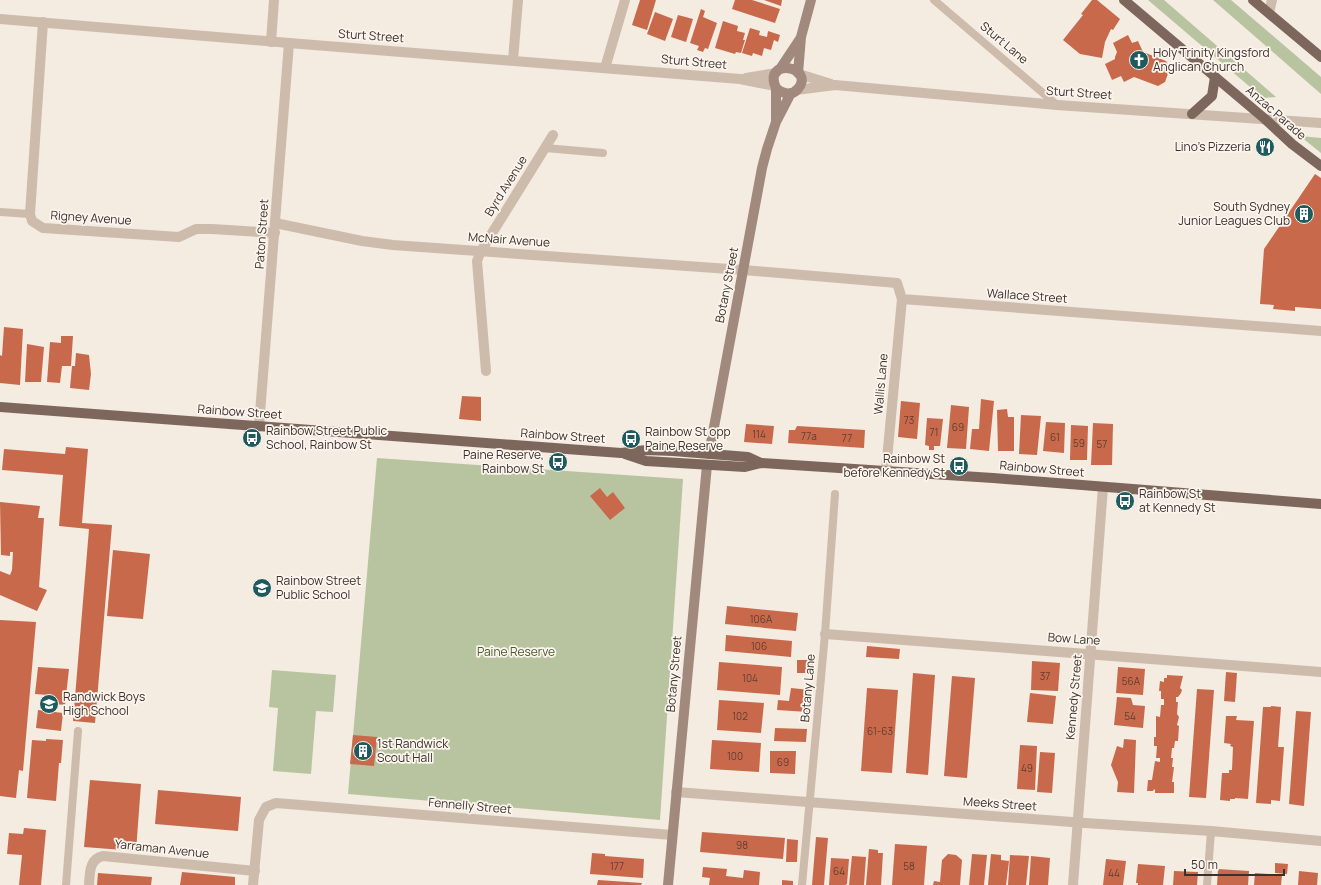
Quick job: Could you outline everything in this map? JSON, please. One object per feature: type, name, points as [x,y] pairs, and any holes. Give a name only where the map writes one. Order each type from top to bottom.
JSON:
[{"type":"main road","name":"Anzac Parade","points":[[1124,0],[1265,119],[1292,144],[1321,166]]},
{"type":"main road","points":[[1253,0],[1321,57]]},
{"type":"main road","points":[[1192,114],[1212,96],[1215,77]]},
{"type":"main road","name":"Rainbow Street","points":[[0,407],[621,453],[646,450],[708,459],[745,467],[760,463],[886,470],[1321,504]]},
{"type":"street","points":[[271,42],[274,0]]},
{"type":"street","points":[[513,60],[518,0]]},
{"type":"street","points":[[605,68],[625,0]]},
{"type":"street","points":[[801,37],[778,71],[774,80],[776,87],[783,93],[794,92],[799,88],[800,80],[798,73],[801,37],[811,0]]},
{"type":"street","points":[[1269,13],[1272,0]]},
{"type":"street","name":"Sturt Street","points":[[0,19],[271,42],[740,78],[776,87]]},
{"type":"street","points":[[30,214],[43,22]]},
{"type":"street","name":"Paton Street","points":[[259,426],[289,43]]},
{"type":"street","points":[[778,71],[788,67],[792,68],[798,73]]},
{"type":"street","name":"Sturt Street","points":[[740,78],[778,71]]},
{"type":"street","name":"Sturt Street","points":[[798,73],[835,85],[1057,105],[1321,123]]},
{"type":"street","name":"Sturt Street","points":[[794,92],[835,85]]},
{"type":"street","name":"Botany Street","points":[[776,87],[776,122]]},
{"type":"street","name":"Botany Street","points":[[668,885],[708,459],[766,149],[776,122],[794,92]]},
{"type":"street","name":"Byrd Avenue","points":[[486,371],[477,261],[481,251],[552,135]]},
{"type":"street","name":"Rigney Avenue","points":[[30,214],[32,221],[43,228],[179,237],[196,229],[275,228]]},
{"type":"street","name":"McNair Avenue","points":[[275,228],[393,245],[743,270]]},
{"type":"street","points":[[743,270],[897,283],[902,299]]},
{"type":"street","name":"Wallace Street","points":[[902,299],[1321,331]]},
{"type":"street","name":"Wallis Lane","points":[[886,470],[902,299]]},
{"type":"street","name":"Kennedy Street","points":[[1073,885],[1103,487]]},
{"type":"street","name":"Bow Lane","points":[[825,634],[1321,672]]},
{"type":"street","name":"Meeks Street","points":[[676,792],[1077,823],[1211,831],[1321,841]]},
{"type":"street","name":"Fennelly Street","points":[[254,871],[259,820],[266,807],[276,803],[672,835]]},
{"type":"street","name":"Yarraman Avenue","points":[[89,885],[90,868],[93,861],[103,856],[254,871]]},
{"type":"street","points":[[253,885],[254,871]]},
{"type":"lane","name":"Sturt Lane","points":[[934,0],[1057,105]]},
{"type":"lane","points":[[545,148],[603,153]]},
{"type":"lane","points":[[0,212],[30,214]]},
{"type":"lane","name":"Botany Lane","points":[[802,885],[825,634],[835,494]]},
{"type":"lane","points":[[66,885],[78,731]]},
{"type":"lane","points":[[1207,885],[1211,831]]},
{"type":"green space","points":[[1148,0],[1164,0],[1276,97],[1263,98]]},
{"type":"green space","points":[[1213,0],[1231,0],[1321,77],[1321,94]]},
{"type":"green space","points":[[1300,136],[1321,138],[1321,153]]},
{"type":"green space","name":"Paine Reserve","points":[[377,458],[683,479],[660,820],[348,794]]},
{"type":"green space","points":[[272,670],[336,675],[333,712],[316,711],[311,774],[273,771],[278,708],[269,707]]},
{"type":"building","points":[[640,0],[656,0],[647,30],[632,25]]},
{"type":"building","points":[[735,0],[752,0],[780,9],[775,23],[732,9]]},
{"type":"building","points":[[764,0],[782,0],[781,6]]},
{"type":"building","points":[[1092,0],[1097,0],[1120,19],[1113,30],[1111,29],[1105,42],[1102,58],[1080,54],[1063,40],[1083,15],[1081,14]]},
{"type":"building","points":[[701,9],[705,11],[703,17],[717,23],[708,49],[705,48],[703,52],[697,50],[699,46],[690,43]]},
{"type":"building","points":[[655,12],[673,19],[665,41],[647,34]]},
{"type":"building","points":[[678,15],[693,19],[686,42],[671,37]]},
{"type":"building","points":[[723,21],[738,26],[737,31],[745,33],[743,40],[745,40],[741,53],[736,52],[735,54],[715,48]]},
{"type":"building","points":[[750,28],[760,31],[759,35],[767,37],[768,31],[780,35],[778,42],[774,40],[771,50],[764,48],[762,56],[753,53],[752,56],[742,53]]},
{"type":"building","name":"Holy Trinity Kingsford Anglican Church","points":[[1128,35],[1132,43],[1138,41],[1143,52],[1166,61],[1170,68],[1165,82],[1158,86],[1134,77],[1124,82],[1121,76],[1112,80],[1105,64],[1115,59],[1117,52],[1113,43]]},
{"type":"building","name":"South Sydney Junior Leagues Club","points":[[1315,174],[1321,178],[1321,309],[1295,307],[1295,311],[1273,309],[1274,305],[1260,304],[1264,249]]},
{"type":"building","points":[[4,327],[23,329],[20,385],[0,383],[0,355],[2,356]]},
{"type":"building","points":[[61,336],[73,336],[71,366],[62,366],[60,383],[47,382],[50,342],[61,343]]},
{"type":"building","points":[[27,344],[44,347],[41,382],[25,382]]},
{"type":"building","points":[[76,353],[89,355],[91,374],[89,390],[70,388],[72,366],[75,366]]},
{"type":"building","points":[[462,396],[481,397],[481,421],[459,419]]},
{"type":"building","points":[[981,399],[994,401],[989,451],[970,449],[972,429],[979,429]]},
{"type":"building","points":[[901,401],[920,403],[917,439],[898,437]]},
{"type":"building","points":[[951,405],[969,407],[966,449],[947,448]]},
{"type":"building","points":[[1007,409],[1008,417],[1014,417],[1014,451],[998,451],[997,410]]},
{"type":"building","points":[[1021,415],[1041,416],[1037,455],[1019,454]]},
{"type":"building","points":[[927,418],[943,419],[940,446],[934,446],[934,450],[929,450],[929,446],[925,445]]},
{"type":"building","points":[[1046,422],[1065,423],[1064,453],[1043,451]]},
{"type":"building","points":[[1093,423],[1113,424],[1112,465],[1091,465]]},
{"type":"building","points":[[746,424],[774,426],[772,444],[744,442]]},
{"type":"building","points":[[1071,425],[1088,426],[1087,460],[1070,460]]},
{"type":"building","points":[[797,426],[865,430],[864,448],[788,443],[789,430],[795,430]]},
{"type":"building","points":[[66,447],[88,449],[82,523],[112,525],[95,723],[73,721],[89,529],[59,526],[63,475],[2,470],[4,449],[65,454]]},
{"type":"building","points":[[600,488],[607,497],[613,492],[625,508],[610,520],[590,496]]},
{"type":"building","points":[[0,502],[40,506],[38,518],[44,518],[39,587],[47,590],[37,611],[0,595],[0,571],[10,575],[12,570],[13,552],[10,552],[10,556],[1,555]]},
{"type":"building","points":[[113,550],[150,554],[143,619],[107,616]]},
{"type":"building","points":[[727,606],[798,613],[796,631],[725,624]]},
{"type":"building","points":[[0,620],[36,622],[23,771],[19,770],[16,798],[0,796]]},
{"type":"building","points":[[726,635],[792,641],[791,657],[725,651]]},
{"type":"building","points":[[867,646],[900,649],[899,659],[866,657]]},
{"type":"building","points":[[797,660],[813,660],[813,673],[797,673]]},
{"type":"building","points":[[1032,661],[1060,663],[1058,691],[1031,690]]},
{"type":"building","points":[[719,662],[782,667],[780,695],[717,690]]},
{"type":"building","points":[[38,667],[69,669],[65,705],[47,703],[48,695],[35,694]]},
{"type":"building","points":[[1118,667],[1145,669],[1143,695],[1116,693]]},
{"type":"building","points":[[1226,672],[1237,673],[1235,702],[1224,701]]},
{"type":"building","points":[[913,673],[935,675],[928,775],[906,773]]},
{"type":"building","points":[[1167,675],[1183,676],[1180,688],[1182,690],[1181,693],[1178,697],[1176,697],[1176,702],[1178,702],[1177,714],[1179,717],[1177,725],[1179,726],[1178,741],[1175,741],[1174,748],[1172,748],[1171,758],[1173,758],[1172,767],[1174,767],[1172,782],[1174,782],[1174,793],[1155,793],[1154,789],[1153,791],[1147,791],[1148,780],[1152,780],[1155,761],[1160,762],[1160,758],[1156,758],[1157,746],[1154,746],[1154,737],[1156,737],[1156,716],[1160,717],[1161,705],[1164,705],[1164,699],[1161,699],[1161,691],[1159,691],[1160,681],[1164,682],[1164,678],[1167,678]]},
{"type":"building","points":[[952,676],[975,678],[967,778],[944,776]]},
{"type":"building","points":[[791,688],[810,690],[808,712],[777,710],[778,700],[789,701]]},
{"type":"building","points":[[867,688],[898,690],[892,773],[861,771]]},
{"type":"building","points":[[1197,689],[1214,690],[1206,798],[1189,797]]},
{"type":"building","points":[[1030,693],[1056,696],[1053,724],[1027,722]]},
{"type":"building","points":[[1117,697],[1131,698],[1133,705],[1145,706],[1143,728],[1114,725]]},
{"type":"building","points":[[719,700],[764,703],[761,733],[717,730]]},
{"type":"building","points":[[1263,707],[1281,707],[1278,747],[1284,747],[1280,801],[1271,800],[1271,804],[1256,803]]},
{"type":"building","points":[[38,710],[63,713],[61,731],[36,728]]},
{"type":"building","points":[[1296,711],[1311,712],[1304,806],[1289,804]]},
{"type":"building","points":[[1226,716],[1237,716],[1236,720],[1254,721],[1248,799],[1235,798],[1230,799],[1230,801],[1220,800],[1222,773],[1229,773],[1229,770],[1232,770],[1233,747],[1230,746],[1231,744],[1224,743]]},
{"type":"building","points":[[775,728],[807,729],[806,742],[774,741]]},
{"type":"building","name":"1st Randwick Scout Hall","points":[[353,735],[377,737],[374,766],[350,764]]},
{"type":"building","points":[[46,739],[63,740],[61,763],[59,763],[56,801],[27,798],[32,740],[46,741]]},
{"type":"building","points":[[1124,739],[1136,740],[1134,793],[1117,792],[1118,782],[1111,765],[1117,746],[1123,748]]},
{"type":"building","points":[[712,740],[761,743],[759,772],[710,769]]},
{"type":"building","points":[[1020,745],[1037,746],[1035,790],[1017,789]]},
{"type":"building","points":[[770,751],[796,751],[795,774],[770,773]]},
{"type":"building","points":[[1040,752],[1055,753],[1052,793],[1037,792]]},
{"type":"building","points":[[90,780],[141,784],[136,851],[84,847]]},
{"type":"building","points":[[158,790],[241,797],[238,831],[155,824]]},
{"type":"building","points":[[24,828],[46,830],[41,885],[19,885],[22,855],[7,854],[9,833],[23,834]]},
{"type":"building","points":[[702,832],[785,838],[783,859],[700,852]]},
{"type":"building","points":[[816,837],[828,838],[824,885],[812,885]]},
{"type":"building","points":[[787,839],[798,840],[797,862],[786,862]]},
{"type":"building","points":[[895,844],[927,846],[924,885],[892,885]]},
{"type":"building","points":[[869,849],[878,850],[878,853],[883,853],[881,885],[866,885]]},
{"type":"building","points":[[592,853],[605,854],[605,856],[644,859],[643,878],[590,874]]},
{"type":"building","points":[[948,854],[956,855],[962,860],[960,885],[933,885],[934,881],[940,882],[942,860]]},
{"type":"building","points":[[972,854],[987,855],[984,885],[969,885]]},
{"type":"building","points":[[991,854],[1001,855],[1001,860],[1009,861],[1006,885],[988,885]]},
{"type":"building","points":[[1010,855],[1029,856],[1026,885],[1008,885]]},
{"type":"building","points":[[852,856],[866,857],[864,885],[849,885]]},
{"type":"building","points":[[1031,856],[1050,858],[1048,885],[1029,885]]},
{"type":"building","points":[[831,858],[849,859],[847,884],[829,885]]},
{"type":"building","points":[[1106,859],[1126,861],[1123,885],[1103,885]]},
{"type":"building","points":[[1275,863],[1288,864],[1287,874],[1275,873]]},
{"type":"building","points":[[1138,864],[1165,866],[1163,885],[1138,885],[1138,883],[1136,883]]},
{"type":"building","points":[[703,867],[727,869],[726,876],[743,878],[744,870],[760,872],[759,885],[709,885],[710,878],[702,877]]},
{"type":"building","points":[[1218,869],[1249,871],[1248,885],[1217,885]]},
{"type":"building","points":[[1174,871],[1198,872],[1197,885],[1173,885]]},
{"type":"building","points":[[1299,871],[1318,873],[1317,885],[1298,885]]},
{"type":"building","points":[[182,872],[235,877],[235,885],[180,885]]},
{"type":"building","points":[[98,873],[152,877],[151,885],[97,885]]},
{"type":"building","points":[[1255,873],[1282,875],[1281,885],[1254,885]]},
{"type":"building","points":[[598,880],[642,883],[641,885],[597,885]]},
{"type":"building","points":[[782,880],[793,881],[793,885],[782,885]]},
{"type":"place","name":"Holy Trinity Kingsford Anglican Church","points":[[1139,60]]},
{"type":"place","name":"Lino's Pizzeria","points":[[1265,147]]},
{"type":"place","name":"South Sydney Junior Leagues Club","points":[[1304,214]]},
{"type":"place","name":"Rainbow Street Public School, Rainbow St","points":[[252,438]]},
{"type":"place","name":"Rainbow St opp Paine Reserve","points":[[631,439]]},
{"type":"place","name":"Paine Reserve, Rainbow St","points":[[558,462]]},
{"type":"place","name":"Rainbow St before Kennedy St","points":[[959,466]]},
{"type":"place","name":"Rainbow St at Kennedy St","points":[[1125,501]]},
{"type":"place","name":"Rainbow Street Public School","points":[[262,588]]},
{"type":"place","name":"Randwick Boys High School","points":[[49,704]]},
{"type":"place","name":"1st Randwick Scout Hall","points":[[363,751]]}]
